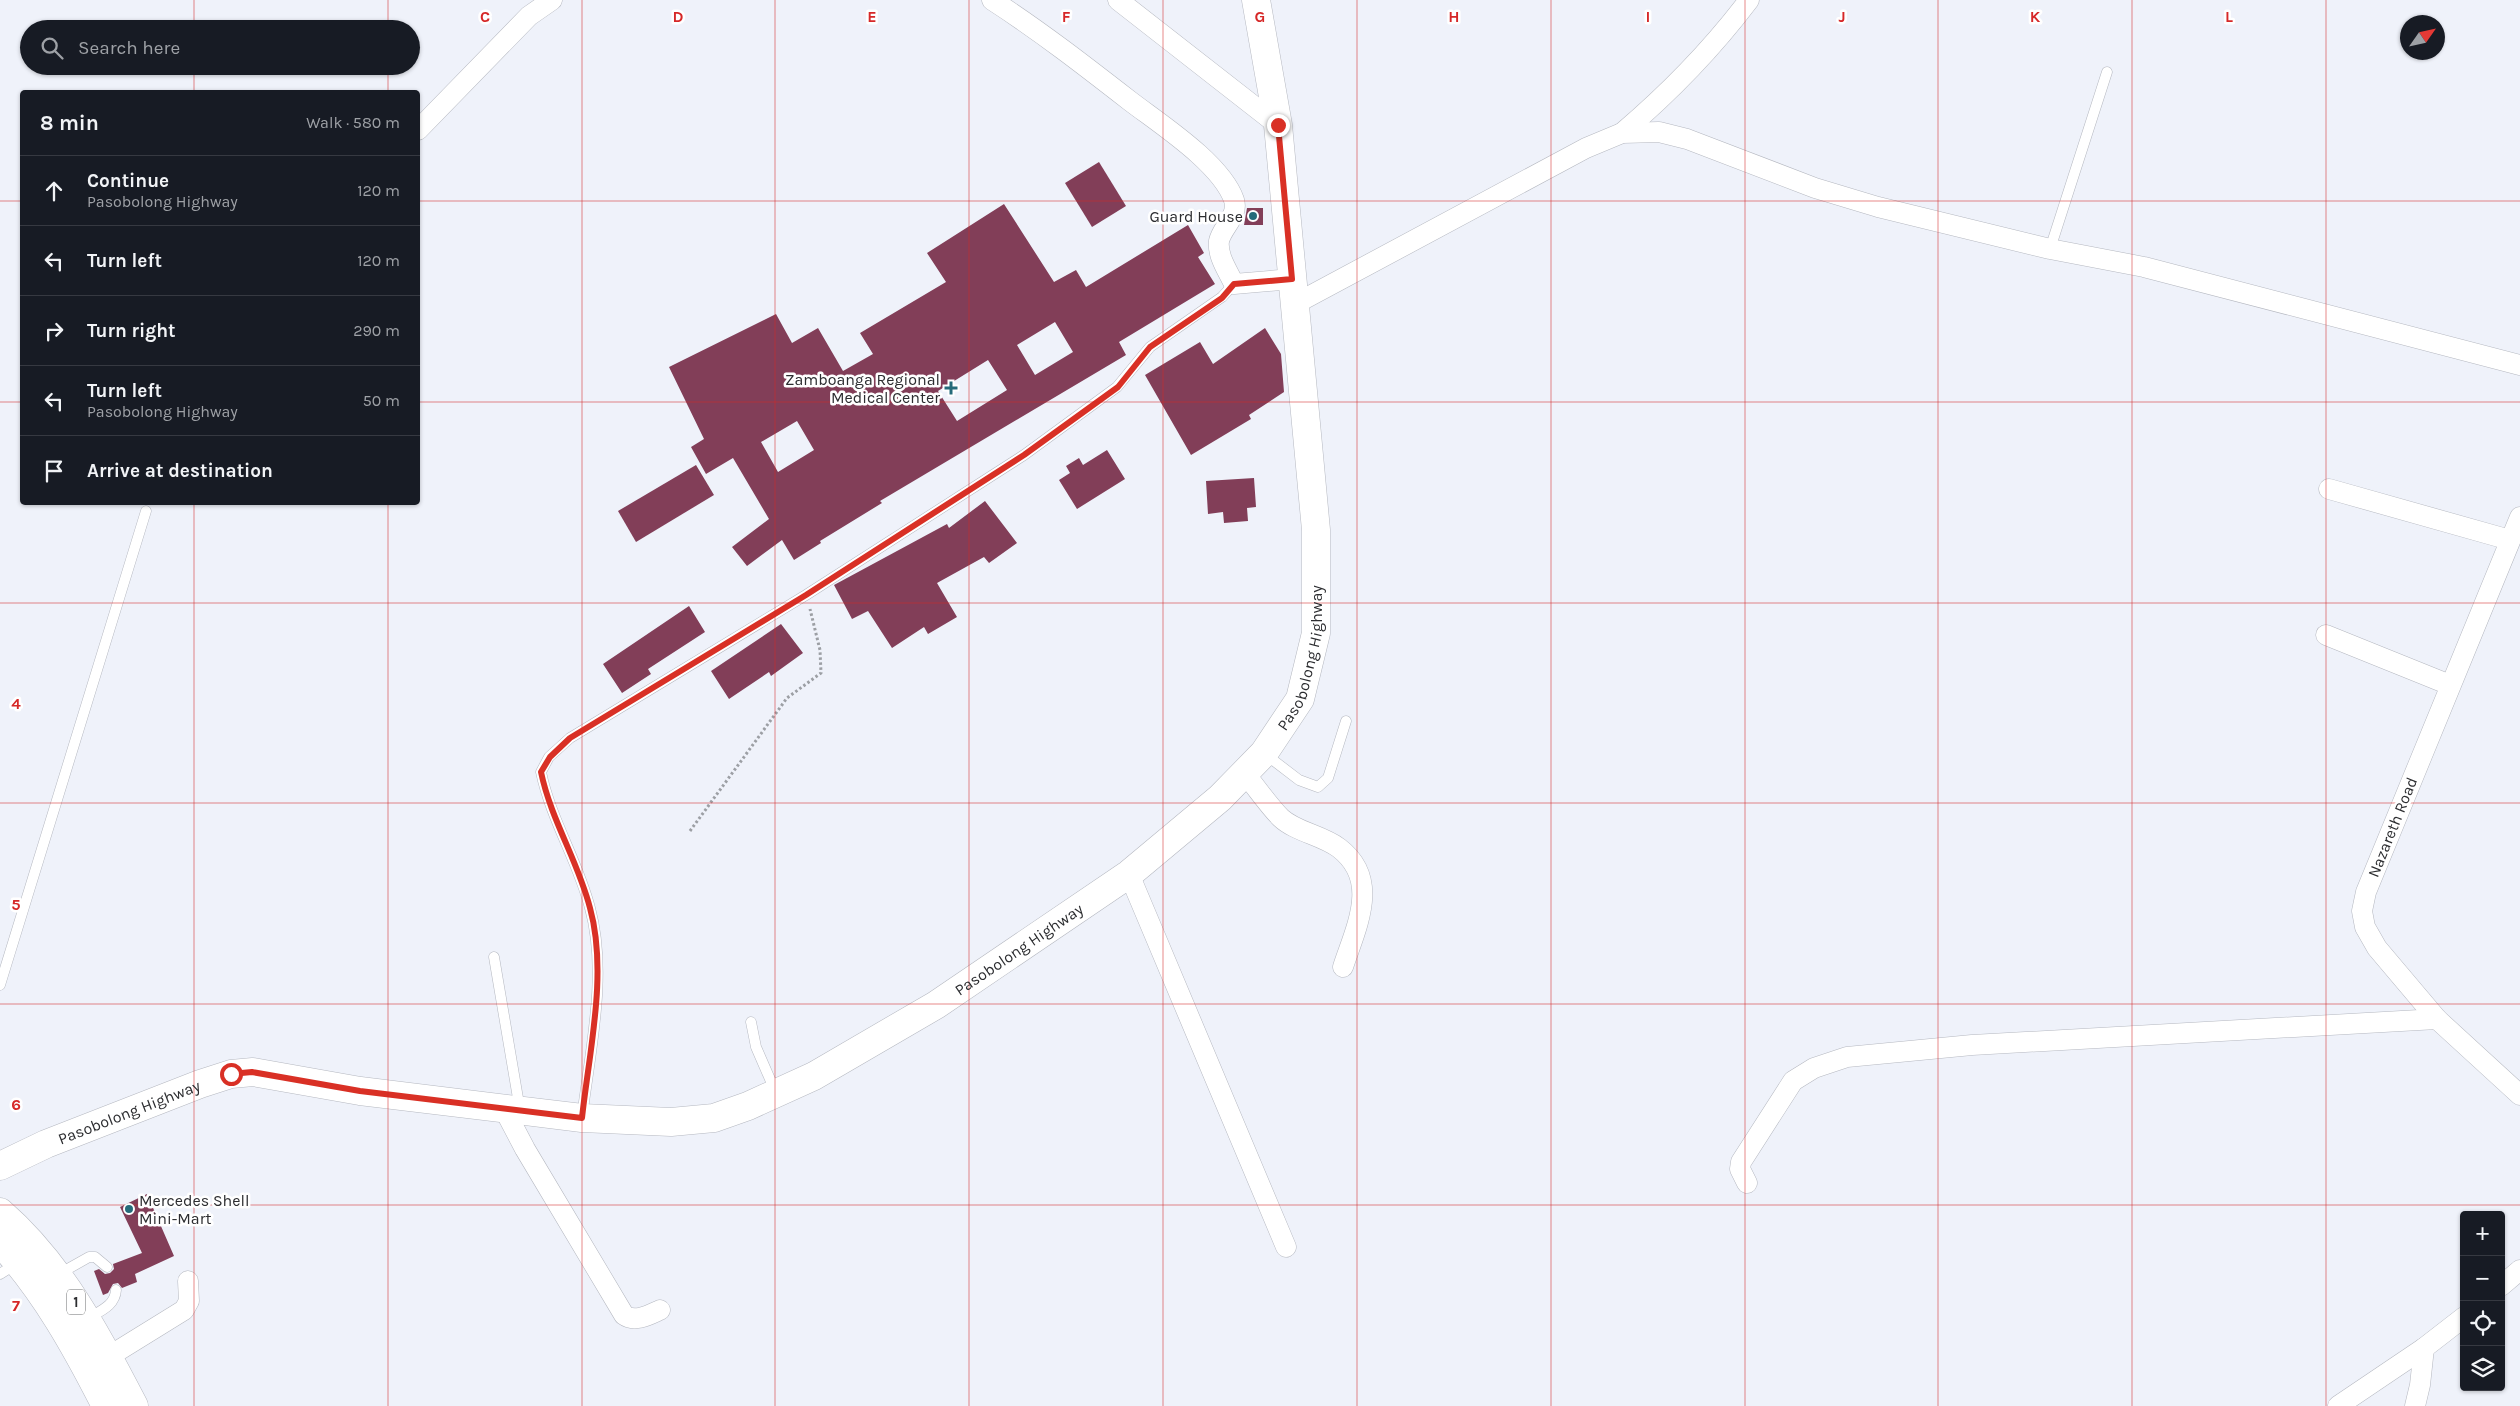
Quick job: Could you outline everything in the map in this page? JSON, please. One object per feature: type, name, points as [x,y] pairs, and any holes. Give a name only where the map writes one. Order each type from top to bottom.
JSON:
[{"type":"main road","name":"Pasobolong Highway","points":[[0,1166],[46,1144],[231,1074],[252,1072],[360,1091],[582,1118],[671,1122],[714,1118],[776,1094],[814,1076],[936,1006],[1129,874],[1220,798],[1264,753],[1300,699],[1316,633],[1316,530],[1292,292],[1278,125],[1256,0]]},
{"type":"main road","name":"1","points":[[0,1212],[45,1258],[48,1281],[76,1326],[106,1406]]},
{"type":"main road","name":"1","points":[[0,1242],[9,1268],[48,1281]]},
{"type":"main road","name":"1","points":[[76,1326],[108,1357],[134,1406]]},
{"type":"street","points":[[420,128],[527,8],[552,0]]},
{"type":"street","points":[[992,0],[1037,29],[1196,151],[1222,181],[1234,201],[1233,216],[1219,240],[1220,254],[1234,284],[1292,292],[1509,188],[1586,148],[1622,133],[1657,103],[1713,45],[1749,0]]},
{"type":"street","points":[[1118,0],[1278,125]]},
{"type":"street","points":[[1622,133],[1659,132],[1687,139],[1815,188],[1878,207],[2050,249],[2144,267],[2520,365]]},
{"type":"street","points":[[2329,489],[2510,540]]},
{"type":"street","name":"Nazareth Road","points":[[2520,517],[2366,892],[2362,911],[2365,927],[2377,948],[2437,1019],[2520,1095]]},
{"type":"street","points":[[2326,635],[2450,685]]},
{"type":"street","points":[[1245,774],[1282,819],[1339,848],[1356,867],[1363,887],[1362,906],[1343,967]]},
{"type":"street","points":[[1129,874],[1286,1247]]},
{"type":"street","points":[[1747,1183],[1740,1169],[1741,1162],[1793,1081],[1814,1068],[1847,1057],[1972,1045],[2437,1019]]},
{"type":"street","points":[[512,1110],[525,1149],[624,1314],[629,1318],[639,1318],[660,1310]]},
{"type":"street","points":[[2505,1283],[2520,1270]]},
{"type":"street","points":[[108,1357],[184,1310],[189,1301],[188,1281]]},
{"type":"street","points":[[2338,1406],[2424,1348],[2460,1319]]},
{"type":"street","points":[[2414,1406],[2420,1385],[2424,1348]]},
{"type":"lane","points":[[2050,249],[2107,72]]},
{"type":"lane","points":[[582,1118],[597,983],[597,944],[590,908],[546,798],[541,772],[550,757],[570,738],[806,595],[1024,455],[1118,387],[1150,347],[1222,298],[1234,284]]},
{"type":"lane","points":[[0,986],[146,511]]},
{"type":"lane","points":[[1264,753],[1299,780],[1318,787],[1328,778],[1346,721]]},
{"type":"lane","points":[[494,957],[512,1110]]},
{"type":"lane","points":[[751,1022],[756,1047],[776,1094]]},
{"type":"lane","points":[[48,1281],[89,1257],[95,1257],[107,1267]]},
{"type":"lane","points":[[76,1326],[111,1304],[116,1298],[116,1290]]},
{"type":"path","points":[[690,831],[787,698],[821,673],[820,650],[806,595]]},
{"type":"building","points":[[1099,162],[1126,206],[1092,227],[1065,183]]},
{"type":"building","points":[[1004,204],[1054,282],[1076,270],[1086,287],[1188,225],[1204,253],[1198,257],[1215,284],[1119,342],[1126,355],[880,501],[882,503],[820,541],[821,543],[794,560],[782,540],[747,566],[732,547],[769,519],[733,458],[706,474],[691,447],[704,439],[669,367],[776,314],[792,343],[818,328],[843,371],[873,354],[860,333],[946,282],[927,253]],"holes":[[[1055,322],[1073,352],[1035,375],[1017,345]],[[988,360],[1007,390],[957,421],[938,391]],[[797,421],[814,450],[778,472],[761,442]]]},
{"type":"building","name":"Guard House","points":[[1247,208],[1263,208],[1263,225],[1244,225]]},
{"type":"building","points":[[1265,328],[1281,354],[1284,392],[1249,415],[1251,419],[1191,455],[1145,375],[1200,342],[1213,364]]},
{"type":"building","points":[[1107,450],[1125,479],[1077,509],[1059,480],[1070,473],[1066,466],[1079,458],[1083,465]]},
{"type":"building","points":[[696,465],[714,495],[636,542],[618,511]]},
{"type":"building","points":[[1254,478],[1256,507],[1247,508],[1248,521],[1224,523],[1223,512],[1208,514],[1206,481]]},
{"type":"building","points":[[985,501],[1017,543],[989,563],[984,557],[937,583],[957,617],[928,634],[924,627],[892,648],[868,611],[852,619],[834,585],[947,524],[949,528]]},
{"type":"building","points":[[689,606],[705,632],[648,669],[651,674],[622,693],[603,664]]},
{"type":"building","points":[[781,624],[803,653],[771,676],[769,672],[729,699],[711,671]]},
{"type":"building","points":[[147,1194],[174,1256],[135,1274],[137,1282],[122,1288],[118,1283],[113,1284],[108,1293],[103,1295],[94,1271],[99,1269],[105,1274],[110,1273],[114,1269],[113,1264],[142,1253],[120,1207]]},
{"type":"place","name":"Guard House","points":[[1253,216]]},
{"type":"place","name":"Zamboanga Regional Medical Center","points":[[951,388]]},
{"type":"place","name":"Mercedes Shell Mini-Mart","points":[[129,1209]]},
{"type":"route","points":[[231,1074],[252,1072],[360,1091],[464,1102],[504,1109],[582,1118],[597,983],[597,944],[590,908],[546,798],[541,772],[550,757],[570,738],[881,549],[1024,455],[1118,387],[1150,347],[1222,298],[1234,284],[1292,279],[1278,125]]}]
